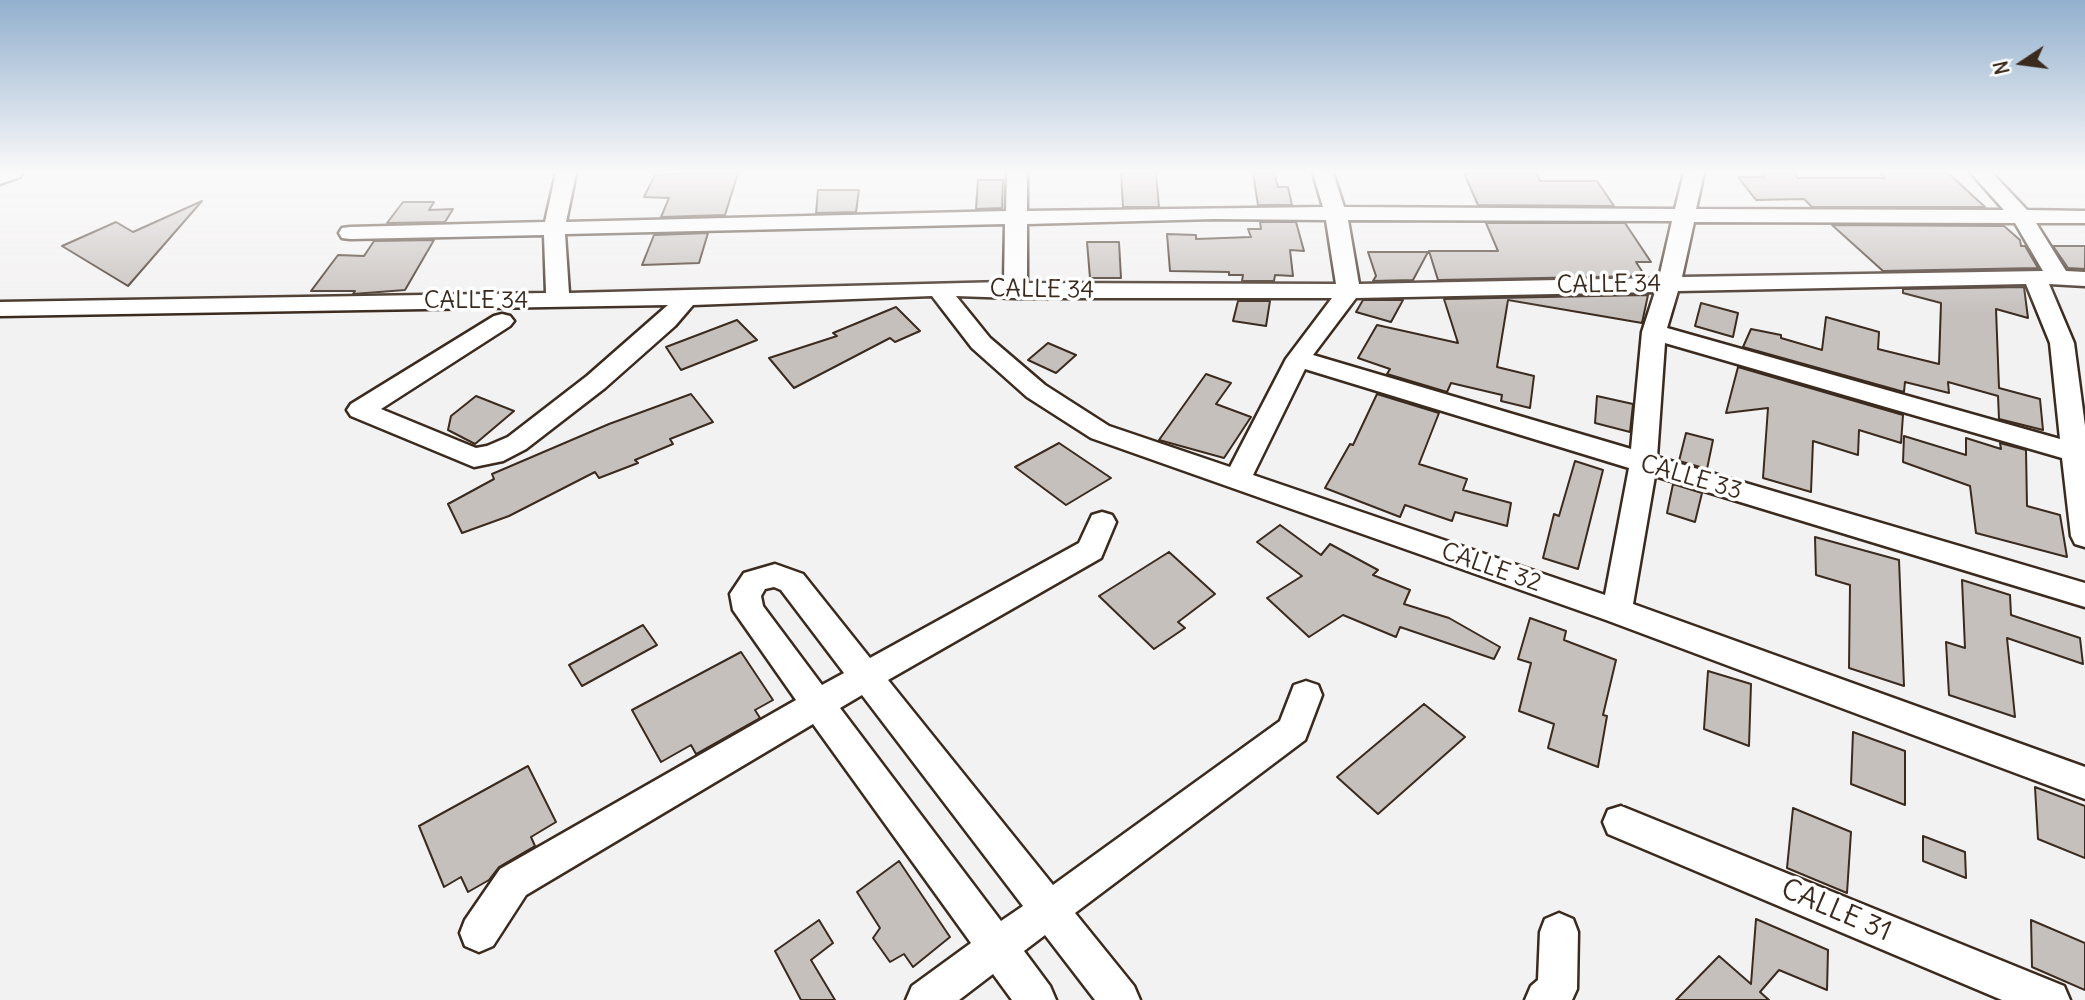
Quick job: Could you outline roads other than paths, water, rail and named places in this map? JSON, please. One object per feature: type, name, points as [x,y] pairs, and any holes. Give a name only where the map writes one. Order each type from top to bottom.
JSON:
[{"type":"street","points":[[556,220],[558,300]]},
{"type":"street","points":[[350,233],[939,220]]},
{"type":"street","points":[[1016,220],[1016,291]]},
{"type":"street","points":[[1236,481],[1298,359],[1349,291],[1337,220]]},
{"type":"street","points":[[1617,611],[1643,464],[1654,332],[1669,284],[1683,220]]},
{"type":"street","points":[[2023,220],[2046,277],[2062,343],[2081,454],[2085,536]]},
{"type":"street","name":"CALLE 34","points":[[0,309],[686,298],[938,289],[1349,291],[2046,277],[2085,279]]},
{"type":"street","name":"CALLE 32","points":[[938,289],[981,343],[1036,391],[1100,432],[1617,611],[2085,783]]},
{"type":"street","points":[[502,321],[360,411],[474,458],[493,454],[517,443],[596,382],[667,321],[686,298]]},
{"type":"street","name":"CALLE 34","points":[[1654,332],[2081,454]]},
{"type":"street","name":"CALLE 33","points":[[1298,359],[2085,595]]},
{"type":"street","points":[[479,933],[513,882],[868,675],[1091,550],[1102,522]]},
{"type":"street","points":[[1036,1000],[748,610],[745,594],[755,581],[775,575],[792,582],[868,675],[1120,1000]]},
{"type":"street","points":[[926,1000],[1293,730],[1306,695]]},
{"type":"street","name":"CALLE 31","points":[[1621,822],[2050,1000]]},
{"type":"street","points":[[1545,1000],[1557,989],[1559,932]]}]
